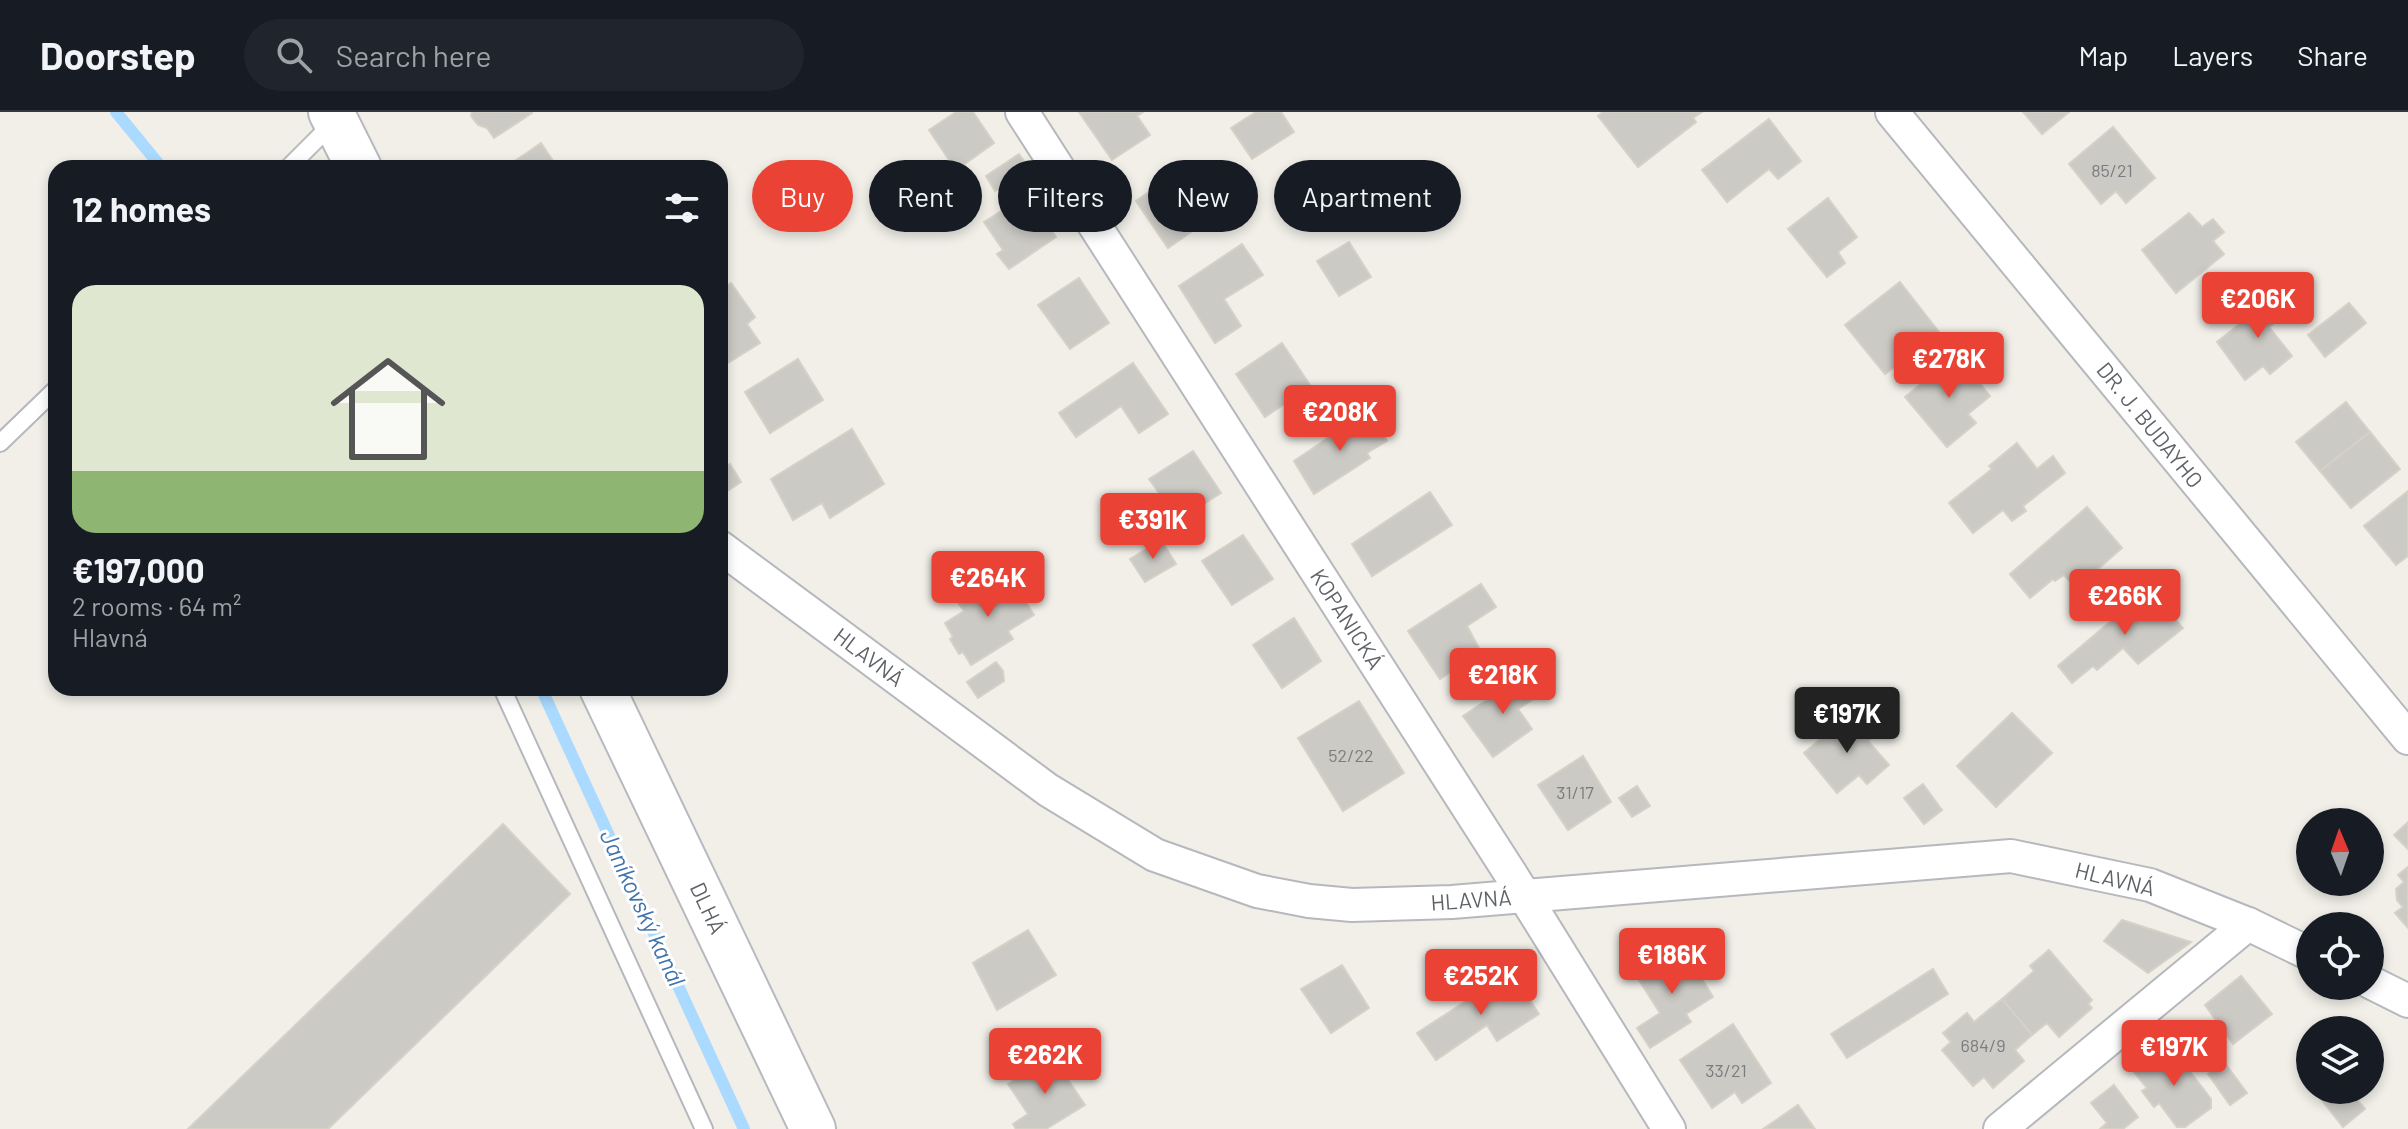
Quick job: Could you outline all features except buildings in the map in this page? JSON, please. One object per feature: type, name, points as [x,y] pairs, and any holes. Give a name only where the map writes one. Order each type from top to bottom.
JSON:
[{"type":"street","name":"KOPANICKÁ","points":[[1022,112],[1524,896],[1669,1129]]},
{"type":"street","name":"DR. J. BUDAYHO","points":[[1892,112],[2408,738]]},
{"type":"street","points":[[337,115],[356,160]]},
{"type":"street","name":"HLAVNÁ","points":[[728,553],[1048,790],[1155,855],[1257,891],[1309,901],[1391,905],[2011,856],[2150,885],[2248,924],[2296,947]]},
{"type":"street","name":"DLHÁ","points":[[606,696],[813,1129]]},
{"type":"street","points":[[2000,1129],[2248,924]]},
{"type":"street","points":[[2384,989],[2408,1001]]},
{"type":"lane","points":[[295,160],[337,115]]},
{"type":"lane","points":[[0,443],[48,397]]},
{"type":"lane","points":[[506,696],[704,1129]]},
{"type":"waterway","name":"Janíkovský kanál","points":[[116,112],[155,160]]},
{"type":"waterway","name":"Janíkovský kanál","points":[[545,696],[744,1129]]}]
